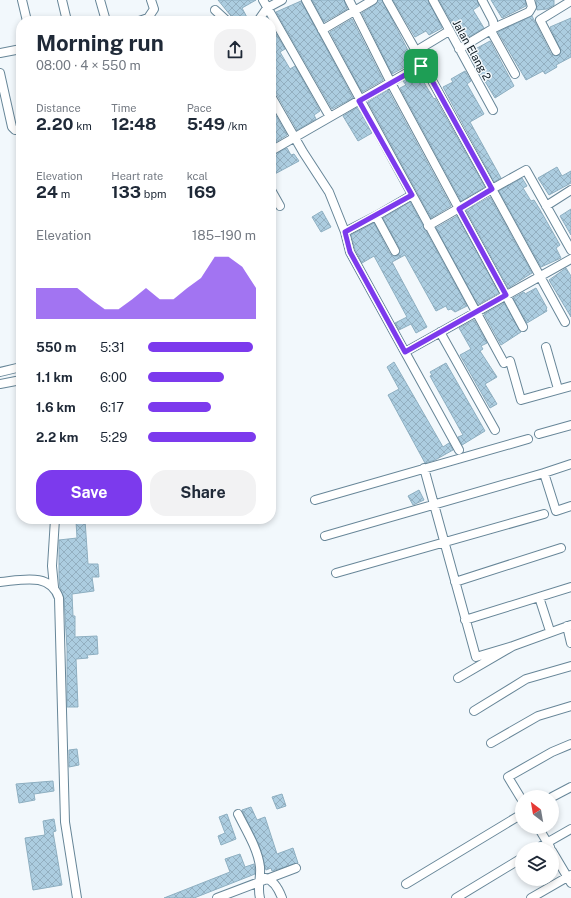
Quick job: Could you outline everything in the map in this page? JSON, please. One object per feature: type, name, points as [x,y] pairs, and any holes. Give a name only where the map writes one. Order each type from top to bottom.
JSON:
[{"type":"street","points":[[22,0],[26,16]]},
{"type":"street","points":[[62,0],[66,16]]},
{"type":"street","points":[[100,0],[105,16]]},
{"type":"street","points":[[149,16],[154,9],[151,0]]},
{"type":"street","points":[[263,0],[272,16]]},
{"type":"street","points":[[261,16],[267,8],[282,0]]},
{"type":"street","points":[[306,0],[359,101],[475,312],[507,362],[521,400],[571,386]]},
{"type":"street","points":[[349,0],[391,83],[523,327]]},
{"type":"street","points":[[322,30],[373,0]]},
{"type":"street","points":[[387,0],[416,51],[421,66],[424,66],[451,113],[565,322]]},
{"type":"street","name":"Jalan Elang 2","points":[[433,0],[493,110]]},
{"type":"street","points":[[482,0],[493,21],[493,29],[515,74]]},
{"type":"street","points":[[459,49],[493,29],[529,12],[532,7],[530,0]]},
{"type":"street","points":[[556,51],[540,20],[571,1]]},
{"type":"street","points":[[215,10],[222,16]]},
{"type":"street","points":[[276,24],[330,117]]},
{"type":"street","points":[[416,51],[449,31]]},
{"type":"street","points":[[0,53],[16,50]]},
{"type":"street","points":[[276,147],[421,66]]},
{"type":"street","points":[[0,73],[12,127],[16,130]]},
{"type":"street","points":[[276,105],[328,192],[345,232],[350,252],[460,450]]},
{"type":"street","points":[[428,226],[526,170],[546,206],[569,241],[571,250]]},
{"type":"street","points":[[546,206],[571,190]]},
{"type":"street","points":[[345,232],[412,195]]},
{"type":"street","points":[[276,199],[280,206]]},
{"type":"street","points":[[376,216],[395,251]]},
{"type":"street","points":[[405,352],[571,258]]},
{"type":"street","points":[[440,332],[495,430]]},
{"type":"street","points":[[546,347],[558,390]]},
{"type":"street","points":[[0,372],[16,369]]},
{"type":"street","points":[[0,384],[16,381]]},
{"type":"street","points":[[539,434],[571,425]]},
{"type":"street","points":[[315,500],[528,438]]},
{"type":"street","points":[[325,536],[571,464]]},
{"type":"street","points":[[424,468],[476,657],[512,646],[550,631],[569,626],[571,643]]},
{"type":"street","points":[[544,473],[556,511],[571,506]]},
{"type":"street","points":[[336,573],[544,514]]},
{"type":"street","points":[[55,524],[52,566],[54,588],[61,605],[65,822],[77,898]]},
{"type":"street","points":[[455,582],[561,548]]},
{"type":"street","points":[[0,582],[36,579],[43,580],[54,588]]},
{"type":"street","points":[[465,620],[571,587]]},
{"type":"street","points":[[539,597],[550,631]]},
{"type":"street","points":[[458,678],[512,646]]},
{"type":"street","points":[[474,711],[526,679],[571,666]]},
{"type":"street","points":[[491,743],[538,716],[571,706]]},
{"type":"street","points":[[516,790],[508,777],[552,752],[571,744]]},
{"type":"street","points":[[559,793],[571,787]]},
{"type":"street","points":[[238,814],[256,852],[260,866],[257,888],[260,898]]},
{"type":"street","points":[[406,884],[515,818]]},
{"type":"street","points":[[556,842],[571,829]]},
{"type":"street","points":[[531,898],[570,878],[559,861]]},
{"type":"street","points":[[456,898],[515,862]]},
{"type":"street","points":[[217,898],[259,880],[269,879],[296,868]]},
{"type":"street","points":[[269,879],[278,888],[282,898]]},
{"type":"building","points":[[218,0],[256,0],[242,8],[246,16],[231,16]]},
{"type":"building","points":[[312,0],[344,0],[347,9],[324,22]]},
{"type":"building","points":[[378,0],[382,0],[414,62],[392,74],[362,13],[376,4]]},
{"type":"building","points":[[393,0],[428,0],[442,28],[429,35],[426,31],[415,37]]},
{"type":"building","points":[[439,0],[477,0],[479,6],[473,10],[484,28],[462,41]]},
{"type":"building","points":[[491,0],[525,0],[526,6],[502,18]]},
{"type":"building","points":[[536,0],[554,0],[554,5],[547,9],[537,10]]},
{"type":"building","points":[[301,1],[353,98],[332,109],[276,12]]},
{"type":"building","points":[[532,16],[551,54],[556,56],[560,54],[561,51],[550,27],[571,18],[571,57],[556,65],[557,67],[545,74],[543,71],[526,80],[498,32]]},
{"type":"building","points":[[352,19],[383,80],[362,92],[330,32]]},
{"type":"building","points":[[276,34],[285,49],[280,52],[290,69],[295,66],[320,111],[314,115],[316,119],[297,130],[276,93]]},
{"type":"building","points":[[490,41],[514,86],[495,98],[468,53]]},
{"type":"building","points":[[465,71],[471,81],[467,84],[484,114],[470,122],[501,178],[494,182],[443,87],[453,82],[451,79]]},
{"type":"building","points":[[421,72],[425,80],[423,81],[434,99],[435,98],[485,187],[461,201],[400,88],[406,85],[403,81]]},
{"type":"building","points":[[388,90],[451,206],[431,218],[368,102]]},
{"type":"building","points":[[358,107],[372,133],[358,141],[343,116]]},
{"type":"building","points":[[276,116],[287,135],[276,142]]},
{"type":"building","points":[[287,148],[291,155],[294,154],[299,161],[276,173],[276,154]]},
{"type":"building","points":[[557,167],[562,176],[571,171],[571,183],[549,195],[538,178]]},
{"type":"building","points":[[522,178],[527,186],[523,188],[531,201],[534,200],[560,245],[556,248],[561,258],[541,267],[499,191]]},
{"type":"building","points":[[490,197],[532,273],[508,288],[466,210]]},
{"type":"building","points":[[410,202],[467,306],[455,312],[451,309],[448,310],[446,306],[436,311],[405,255],[392,262],[427,327],[416,333],[411,324],[399,330],[395,323],[407,317],[374,256],[362,263],[355,250],[351,235],[374,223],[390,254],[398,256],[400,249],[383,218]]},
{"type":"building","points":[[571,209],[571,235],[560,216]]},
{"type":"building","points":[[322,211],[331,227],[321,232],[312,217]]},
{"type":"building","points":[[457,216],[499,293],[478,305],[436,228]]},
{"type":"building","points":[[566,268],[571,276],[571,317],[549,280]]},
{"type":"building","points":[[536,288],[547,308],[547,311],[527,323],[513,298]]},
{"type":"building","points":[[504,303],[521,332],[501,345],[484,314]]},
{"type":"building","points":[[474,320],[487,343],[481,346],[483,349],[480,351],[497,377],[485,384],[497,404],[490,408],[460,355],[471,349],[459,328]]},
{"type":"building","points":[[394,362],[443,447],[449,443],[453,450],[435,460],[425,463],[388,395],[399,389],[387,367]]},
{"type":"building","points":[[446,363],[485,431],[462,445],[458,437],[463,435],[430,376],[432,375],[430,372]]},
{"type":"building","points":[[419,490],[424,500],[413,505],[408,496]]},
{"type":"building","points":[[76,524],[85,524],[88,564],[98,564],[99,577],[92,577],[94,591],[72,594],[73,616],[75,616],[75,637],[97,636],[98,654],[87,655],[88,658],[76,659],[78,707],[67,707],[67,648],[64,598],[60,588],[59,578],[59,540],[77,538]]},
{"type":"building","points":[[77,749],[79,765],[69,767],[69,750]]},
{"type":"building","points":[[53,781],[54,791],[34,794],[35,800],[19,803],[16,784]]},
{"type":"building","points":[[282,794],[286,806],[277,809],[272,797]]},
{"type":"building","points":[[251,807],[257,820],[265,817],[277,854],[293,848],[298,863],[272,871],[271,868],[266,870],[259,845],[242,810]]},
{"type":"building","points":[[227,814],[236,839],[221,845],[218,836],[225,833],[219,817]]},
{"type":"building","points":[[54,819],[56,831],[53,832],[62,885],[33,890],[25,838],[45,835],[43,821]]},
{"type":"building","points":[[240,854],[245,867],[254,864],[255,874],[194,898],[164,898],[230,872],[225,859]]},
{"type":"route","points":[[421,66],[424,66],[492,189],[459,209],[506,295],[405,352],[350,252],[345,232],[412,195],[359,101],[421,66]]}]
